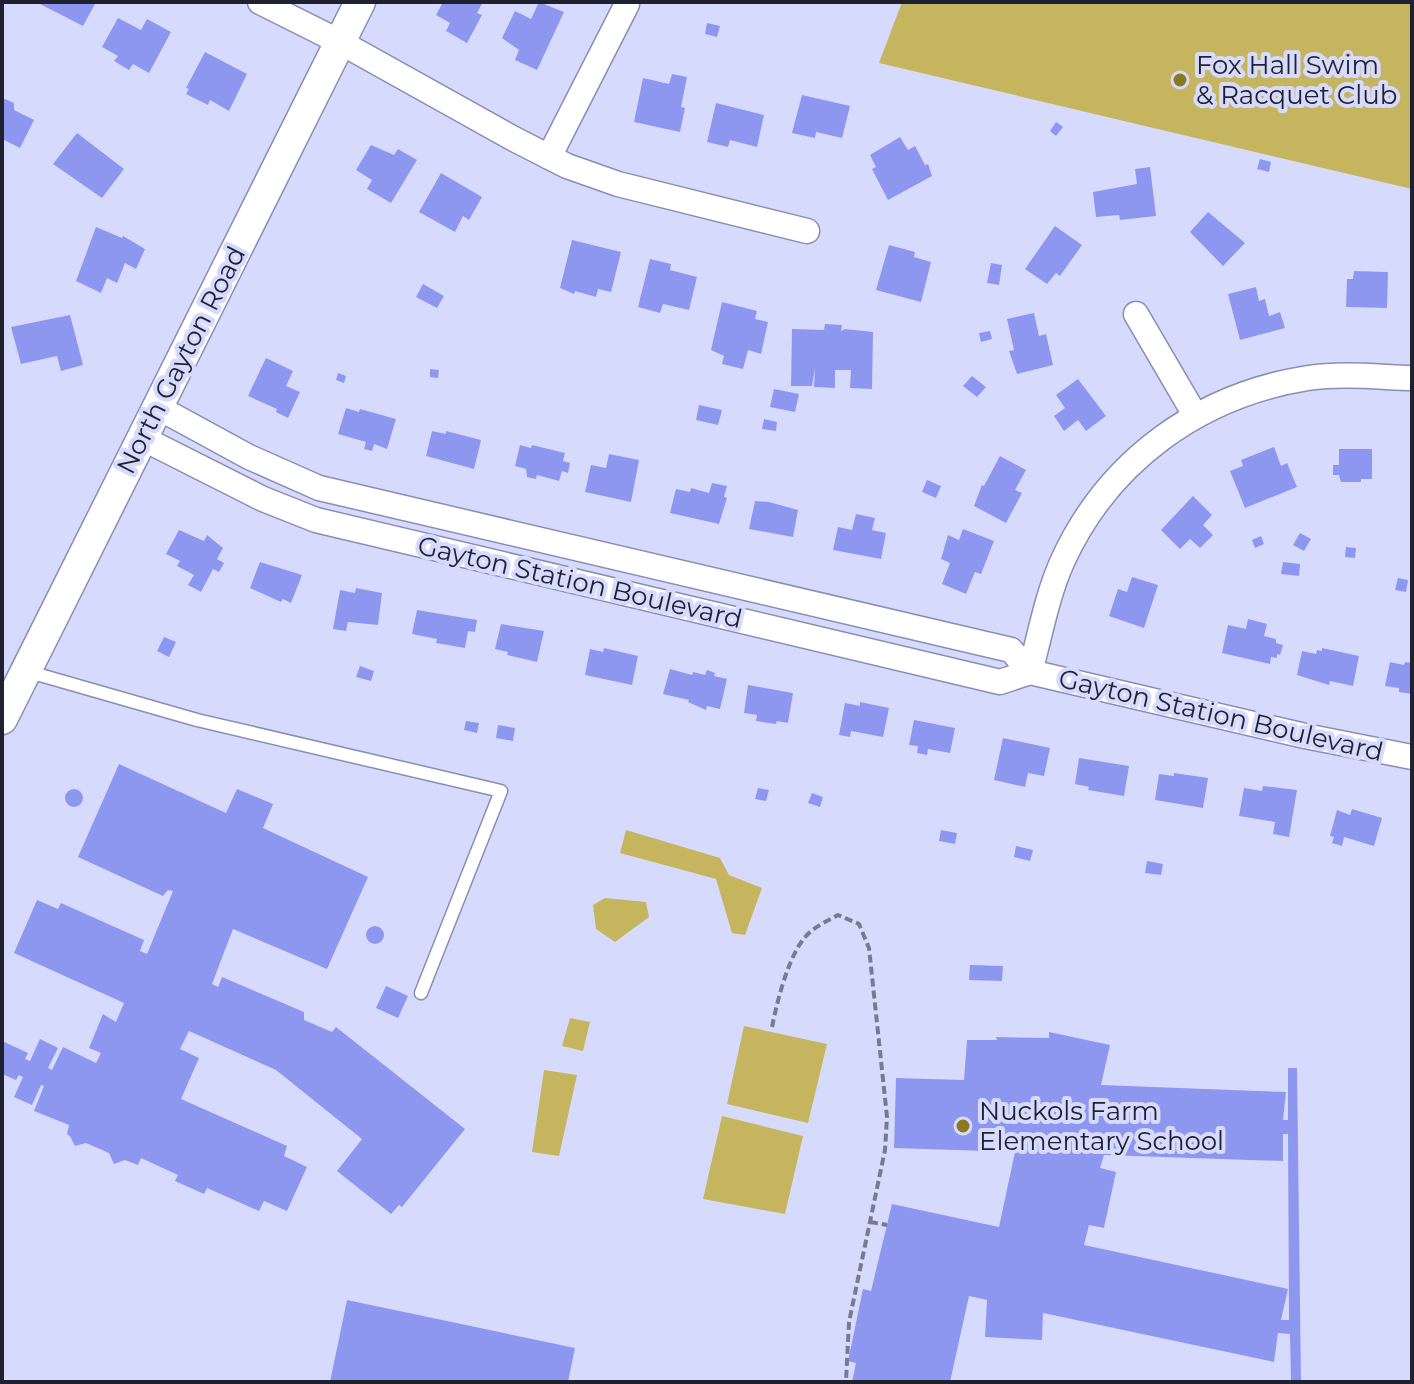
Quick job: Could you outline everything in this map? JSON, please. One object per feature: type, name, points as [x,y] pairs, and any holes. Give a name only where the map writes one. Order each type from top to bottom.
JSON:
[{"type":"street","points":[[260,2],[340,42],[549,157],[618,184],[807,231]]},
{"type":"street","name":"North Gayton Road","points":[[2,719],[360,2]]},
{"type":"street","points":[[549,157],[627,4]]},
{"type":"street","points":[[1136,314],[1195,415]]},
{"type":"street","points":[[1030,672],[1063,560],[1089,513],[1124,471],[1157,441],[1216,404],[1255,390],[1309,378],[1412,378]]},
{"type":"street","name":"Gayton Station Boulevard","points":[[159,408],[249,457],[319,488],[1011,650],[1030,672]]},
{"type":"street","name":"Gayton Station Boulevard","points":[[142,438],[263,499],[316,520],[1000,682],[1030,672],[1318,739],[1412,757]]},
{"type":"lane","points":[[26,671],[197,720],[501,791],[421,993]]},
{"type":"path","points":[[772,1027],[786,976],[802,942],[818,926],[838,915],[859,924],[869,948],[887,1117],[885,1150],[849,1322],[846,1381]]},
{"type":"path","points":[[870,1222],[887,1225]]},
{"type":"shaded area","name":"Fox Hall Swim & Racquet Club","points":[[902,2],[1412,2],[1412,189],[879,63]]},
{"type":"shaded area","points":[[626,830],[720,858],[729,875],[762,888],[745,935],[732,933],[716,879],[620,853]]},
{"type":"shaded area","points":[[605,898],[646,902],[649,917],[615,942],[596,929],[593,905]]},
{"type":"shaded area","points":[[570,1018],[590,1022],[583,1051],[562,1046]]},
{"type":"shaded area","points":[[744,1026],[827,1044],[808,1123],[727,1104]]},
{"type":"shaded area","points":[[544,1070],[577,1075],[559,1156],[532,1152]]},
{"type":"shaded area","points":[[722,1116],[803,1136],[785,1214],[703,1199]]},
{"type":"building","points":[[36,2],[96,2],[83,26]]},
{"type":"building","points":[[443,2],[483,2],[477,13],[482,15],[467,43],[446,31],[450,23],[436,15]]},
{"type":"building","points":[[539,2],[564,12],[537,70],[515,60],[519,50],[502,38],[515,11],[531,19]]},
{"type":"building","points":[[118,18],[141,30],[147,19],[171,32],[149,73],[133,64],[129,70],[114,61],[118,56],[102,47]]},
{"type":"building","points":[[707,23],[720,26],[717,37],[705,34]]},
{"type":"building","points":[[205,52],[247,74],[229,111],[210,100],[208,105],[186,94],[189,89],[186,88]]},
{"type":"building","points":[[672,74],[687,77],[680,132],[634,122],[643,78],[669,84]]},
{"type":"building","points":[[802,95],[850,106],[842,138],[816,132],[815,138],[792,133]]},
{"type":"building","points":[[5,99],[14,103],[14,110],[34,120],[20,148],[2,139],[2,101]]},
{"type":"building","points":[[716,103],[764,115],[757,147],[730,140],[728,147],[707,142]]},
{"type":"building","points":[[1056,122],[1063,127],[1056,136],[1050,131]]},
{"type":"building","points":[[77,133],[124,169],[102,198],[53,164]]},
{"type":"building","points":[[900,137],[908,150],[915,146],[925,165],[928,164],[932,176],[888,200],[872,169],[876,167],[870,155]]},
{"type":"building","points":[[371,145],[394,155],[398,149],[417,160],[391,203],[367,189],[372,180],[356,170]]},
{"type":"building","points":[[1260,159],[1271,162],[1269,172],[1257,169]]},
{"type":"building","points":[[1150,167],[1156,216],[1120,220],[1119,215],[1096,217],[1093,192],[1137,184],[1135,169]]},
{"type":"building","points":[[441,173],[482,197],[469,220],[463,216],[455,232],[419,212]]},
{"type":"building","points":[[1208,212],[1245,243],[1223,266],[1190,232]]},
{"type":"building","points":[[1055,226],[1082,245],[1060,276],[1056,273],[1047,284],[1025,269]]},
{"type":"building","points":[[96,227],[123,236],[145,249],[136,269],[125,263],[117,283],[107,278],[101,293],[76,281]]},
{"type":"building","points":[[572,240],[621,252],[611,292],[598,289],[596,297],[575,291],[574,294],[560,288]]},
{"type":"building","points":[[889,245],[915,252],[914,257],[931,262],[921,302],[876,290]]},
{"type":"building","points":[[650,259],[671,264],[670,270],[697,277],[689,310],[663,304],[660,313],[638,307]]},
{"type":"building","points":[[991,263],[1002,265],[999,285],[987,283]]},
{"type":"building","points":[[1354,271],[1388,272],[1387,308],[1346,307],[1347,279],[1353,279]]},
{"type":"building","points":[[423,284],[444,296],[437,308],[416,297]]},
{"type":"building","points":[[1256,287],[1259,301],[1265,299],[1269,316],[1280,312],[1285,328],[1240,340],[1228,294]]},
{"type":"building","points":[[722,302],[757,311],[755,319],[768,322],[761,354],[748,350],[743,369],[722,364],[724,356],[711,350]]},
{"type":"building","points":[[1034,313],[1039,336],[1046,334],[1053,365],[1017,374],[1009,351],[1014,350],[1007,319]]},
{"type":"building","points":[[70,315],[83,365],[61,371],[57,356],[21,364],[11,327]]},
{"type":"building","points":[[825,324],[842,325],[841,331],[873,332],[872,389],[850,388],[851,370],[835,370],[835,388],[814,387],[815,368],[812,386],[791,386],[792,329],[824,330]]},
{"type":"building","points":[[990,331],[992,339],[981,342],[979,333]]},
{"type":"building","points":[[266,358],[293,371],[286,386],[300,392],[288,418],[276,412],[277,409],[248,396]]},
{"type":"building","points":[[430,369],[439,370],[438,378],[430,377]]},
{"type":"building","points":[[338,373],[346,376],[344,383],[336,380]]},
{"type":"building","points":[[972,376],[986,387],[977,397],[963,386]]},
{"type":"building","points":[[1078,379],[1106,416],[1086,431],[1078,420],[1064,431],[1054,416],[1065,408],[1056,395]]},
{"type":"building","points":[[774,389],[799,394],[795,412],[770,407]]},
{"type":"building","points":[[699,405],[722,410],[718,425],[696,420]]},
{"type":"building","points":[[346,408],[396,419],[387,449],[374,444],[372,451],[364,449],[366,442],[338,434]]},
{"type":"building","points":[[764,419],[777,422],[776,431],[762,429]]},
{"type":"building","points":[[432,431],[446,434],[446,431],[481,440],[474,469],[426,456]]},
{"type":"building","points":[[520,445],[565,453],[563,461],[570,463],[568,473],[562,471],[559,481],[537,475],[536,479],[527,477],[526,469],[515,466]]},
{"type":"building","points":[[1274,447],[1281,466],[1287,463],[1297,487],[1245,508],[1230,471],[1243,466],[1241,460]]},
{"type":"building","points":[[1339,449],[1372,449],[1372,479],[1341,482],[1339,475],[1333,475],[1333,465],[1339,465]]},
{"type":"building","points":[[609,454],[639,460],[631,502],[585,492],[591,465],[606,468]]},
{"type":"building","points":[[1000,456],[1026,470],[1015,490],[1022,493],[1006,523],[974,506],[982,485]]},
{"type":"building","points":[[927,480],[941,486],[936,498],[922,492]]},
{"type":"building","points":[[712,483],[727,486],[724,497],[727,498],[719,524],[670,513],[676,489],[690,492],[691,488],[709,493]]},
{"type":"building","points":[[1193,496],[1212,515],[1203,525],[1213,535],[1200,548],[1190,539],[1180,549],[1161,530]]},
{"type":"building","points":[[755,501],[798,510],[793,537],[749,529]]},
{"type":"building","points":[[856,514],[875,518],[872,530],[886,533],[881,559],[833,550],[838,527],[852,530]]},
{"type":"building","points":[[963,529],[994,541],[981,574],[975,572],[966,594],[942,584],[950,563],[941,559],[948,535],[959,540]]},
{"type":"building","points":[[179,530],[204,541],[207,535],[223,548],[217,559],[224,563],[219,572],[213,569],[201,592],[188,585],[194,575],[177,566],[180,561],[166,554]]},
{"type":"building","points":[[1300,533],[1311,539],[1304,551],[1293,545]]},
{"type":"building","points":[[1261,536],[1264,544],[1255,548],[1252,540]]},
{"type":"building","points":[[1346,547],[1356,548],[1355,558],[1345,557]]},
{"type":"building","points":[[260,562],[302,575],[291,603],[283,599],[281,602],[250,588]]},
{"type":"building","points":[[1283,562],[1300,564],[1299,576],[1281,574]]},
{"type":"building","points":[[1132,577],[1158,585],[1144,628],[1109,616],[1118,589],[1127,592]]},
{"type":"building","points":[[1398,578],[1408,580],[1406,592],[1395,590]]},
{"type":"building","points":[[356,588],[382,593],[378,625],[348,622],[346,631],[333,629],[340,590],[355,593]]},
{"type":"building","points":[[417,610],[477,620],[475,632],[468,631],[465,648],[436,643],[437,639],[412,634]]},
{"type":"building","points":[[1248,619],[1267,624],[1264,636],[1276,639],[1276,643],[1283,645],[1280,655],[1271,657],[1270,664],[1222,653],[1228,625],[1246,629]]},
{"type":"building","points":[[501,624],[544,631],[537,662],[495,649]]},
{"type":"building","points":[[164,637],[176,642],[169,657],[157,651]]},
{"type":"building","points":[[604,648],[638,656],[632,685],[585,675],[590,649],[603,652]]},
{"type":"building","points":[[1322,648],[1359,656],[1353,686],[1330,681],[1329,685],[1297,675],[1302,651],[1316,654]]},
{"type":"building","points":[[1390,662],[1412,663],[1412,694],[1385,686]]},
{"type":"building","points":[[360,666],[374,671],[371,681],[356,677]]},
{"type":"building","points":[[670,669],[692,675],[693,672],[705,675],[707,670],[715,673],[714,676],[727,679],[720,709],[707,706],[706,710],[689,700],[663,694]]},
{"type":"building","points":[[748,685],[793,693],[788,723],[756,721],[757,715],[744,713]]},
{"type":"building","points":[[860,702],[889,708],[883,737],[851,731],[850,737],[839,735],[845,703],[860,706]]},
{"type":"building","points":[[914,720],[955,728],[950,753],[928,749],[927,755],[917,753],[918,746],[909,745]]},
{"type":"building","points":[[466,721],[479,723],[477,733],[464,730]]},
{"type":"building","points":[[498,725],[515,728],[513,741],[496,738]]},
{"type":"building","points":[[1003,738],[1050,748],[1044,776],[1028,773],[1025,787],[994,780]]},
{"type":"building","points":[[1079,758],[1129,766],[1124,796],[1088,790],[1089,787],[1075,784]]},
{"type":"building","points":[[119,764],[226,813],[237,789],[273,804],[263,828],[368,877],[327,969],[233,929],[212,984],[218,987],[222,977],[304,1012],[304,1020],[332,1032],[336,1027],[465,1129],[402,1207],[399,1205],[391,1214],[337,1171],[362,1139],[276,1070],[189,1031],[180,1049],[199,1058],[181,1099],[287,1146],[284,1156],[307,1167],[287,1211],[264,1201],[259,1211],[207,1188],[204,1194],[175,1181],[178,1175],[141,1158],[138,1165],[125,1160],[114,1164],[109,1153],[86,1143],[75,1146],[67,1134],[69,1125],[34,1111],[44,1086],[41,1085],[32,1105],[14,1097],[23,1077],[19,1075],[16,1080],[2,1074],[2,1041],[28,1053],[25,1059],[30,1061],[40,1039],[58,1048],[48,1068],[52,1070],[63,1047],[96,1063],[101,1053],[89,1048],[103,1014],[116,1022],[124,1003],[14,953],[37,900],[58,909],[61,903],[144,940],[140,951],[147,954],[173,891],[168,890],[163,896],[78,857]]},
{"type":"building","points":[[1174,773],[1208,778],[1203,808],[1155,800],[1159,774],[1174,776]]},
{"type":"building","points":[[1263,786],[1297,790],[1289,837],[1273,834],[1275,822],[1239,816],[1244,788],[1262,791]]},
{"type":"building","points":[[758,788],[769,790],[766,801],[755,799]]},
{"type":"building","points":[[70,789],[78,789],[83,798],[81,805],[70,807],[65,802],[65,794]]},
{"type":"building","points":[[812,793],[823,797],[820,807],[808,803]]},
{"type":"building","points":[[1352,809],[1382,818],[1374,846],[1344,837],[1342,846],[1332,843],[1334,837],[1330,836],[1337,810],[1350,815]]},
{"type":"building","points":[[941,830],[957,833],[955,844],[939,841]]},
{"type":"building","points":[[1016,846],[1033,850],[1030,861],[1014,857]]},
{"type":"building","points":[[1147,861],[1163,864],[1161,875],[1145,873]]},
{"type":"building","points":[[371,926],[379,926],[384,935],[382,942],[371,944],[366,939],[366,931]]},
{"type":"building","points":[[970,965],[1003,966],[1002,981],[969,980]]},
{"type":"building","points":[[386,986],[408,996],[398,1018],[376,1008]]},
{"type":"building","points":[[1049,1032],[1110,1045],[1101,1085],[1286,1092],[1283,1120],[1288,1120],[1288,1068],[1297,1068],[1301,1382],[1291,1382],[1290,1334],[1278,1333],[1274,1362],[1043,1313],[1042,1340],[985,1337],[987,1300],[969,1296],[950,1382],[852,1382],[856,1363],[848,1361],[863,1289],[871,1291],[892,1204],[999,1227],[1015,1152],[894,1148],[896,1078],[964,1080],[967,1040],[1049,1038]],"holes":[[[1283,1134],[1288,1134],[1289,1320],[1281,1320],[1288,1289],[1084,1245],[1089,1225],[1104,1228],[1116,1172],[1100,1168],[1104,1155],[1283,1161]]]},
{"type":"building","points":[[347,1300],[575,1348],[568,1382],[330,1382]]},
{"type":"place","name":"Fox Hall Swim & Racquet Club","points":[[1180,80]]},
{"type":"place","name":"Nuckols Farm Elementary School","points":[[963,1126]]}]
